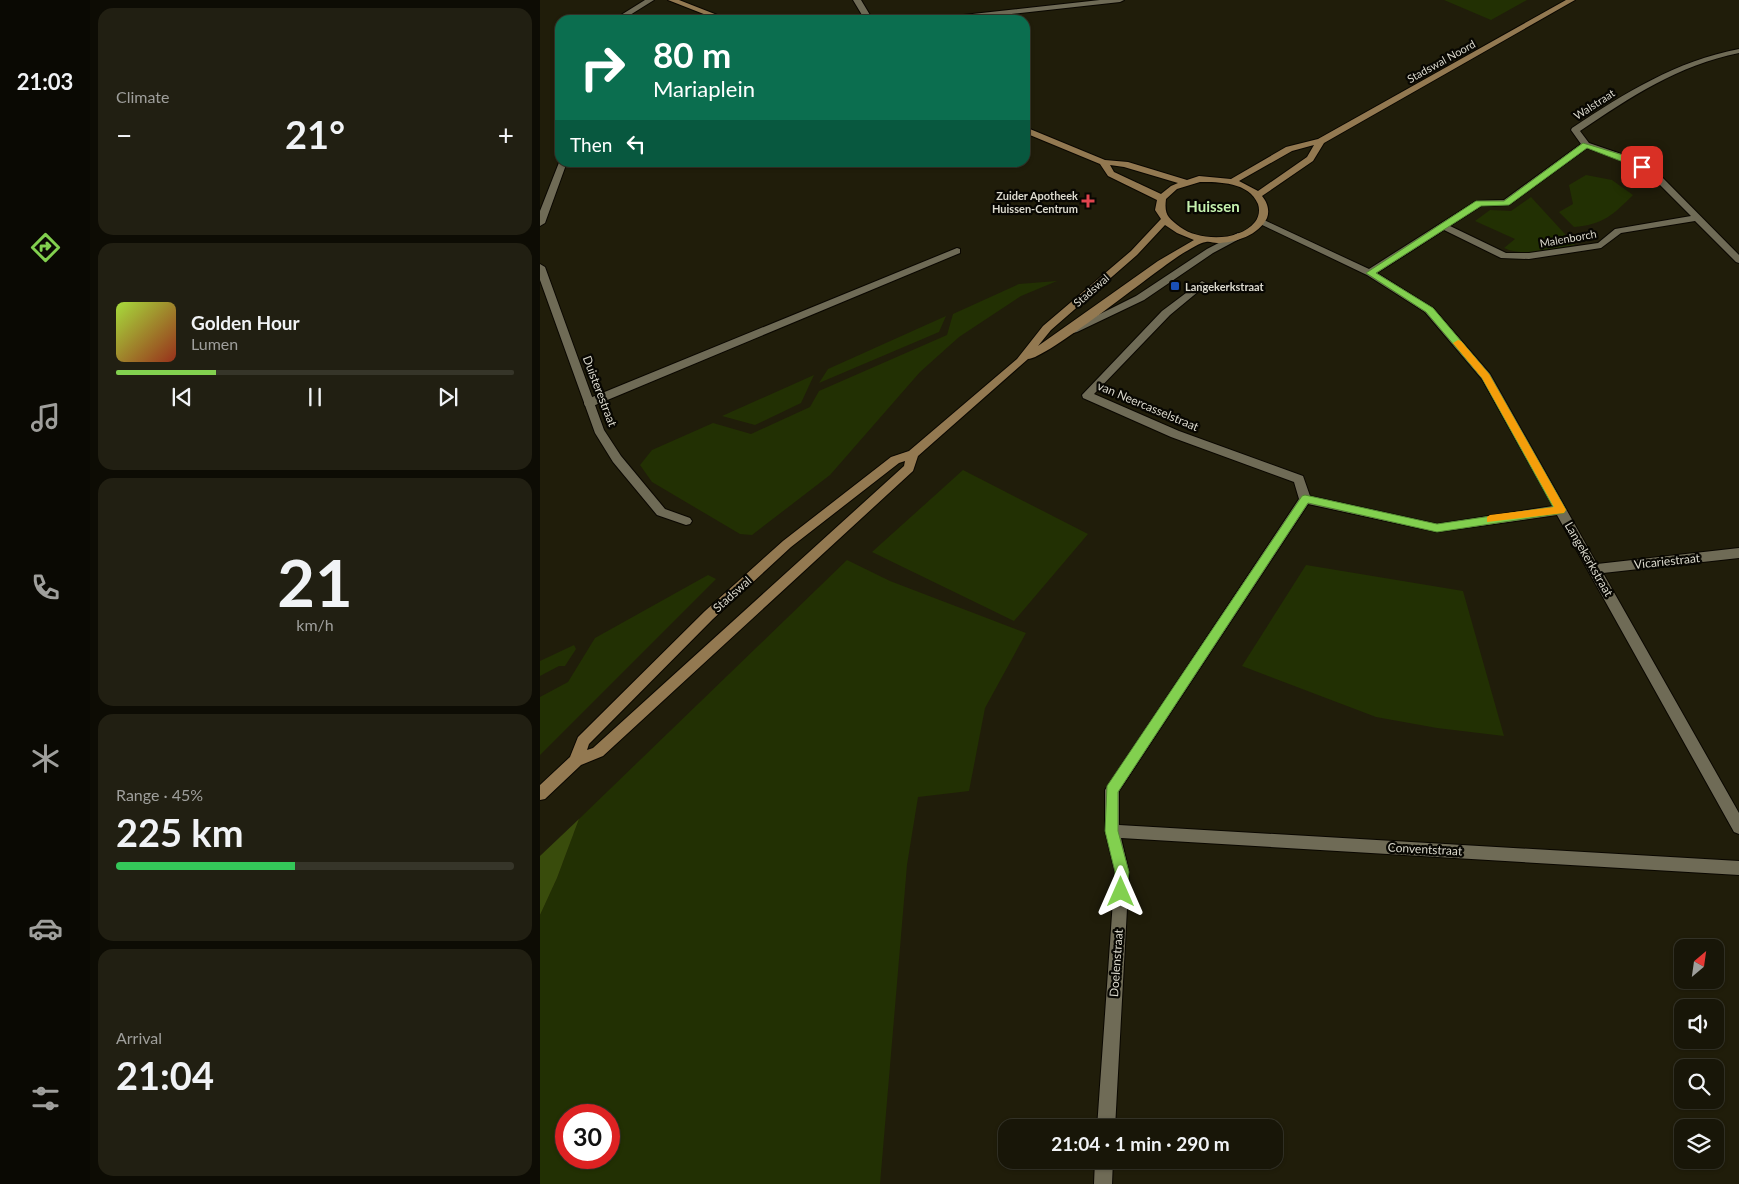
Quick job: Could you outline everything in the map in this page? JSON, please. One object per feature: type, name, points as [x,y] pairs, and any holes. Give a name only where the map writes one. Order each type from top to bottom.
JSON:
[{"type":"main road","points":[[672,0],[712,15]]},
{"type":"main road","name":"Stadswal Noord","points":[[1233,182],[1289,149],[1321,141],[1571,0]]},
{"type":"main road","points":[[1030,132],[1103,162],[1125,164],[1184,182]]},
{"type":"main road","name":"Stadswal Noord","points":[[1258,195],[1310,159],[1321,141]]},
{"type":"main road","points":[[1103,162],[1111,174],[1162,198]]},
{"type":"main road","points":[[1199,179],[1233,182],[1258,195],[1264,204],[1265,213],[1261,222],[1252,230],[1221,240],[1203,239],[1180,233],[1164,221],[1159,210],[1162,198],[1170,189],[1184,182],[1199,179]]},
{"type":"main road","name":"Stadswal","points":[[1021,361],[1047,328],[1134,253],[1164,221]]},
{"type":"main road","name":"Stadswal","points":[[576,761],[583,741],[709,614],[787,544],[895,460],[913,454],[1021,361],[1064,334],[1158,264],[1184,247],[1203,239]]},
{"type":"main road","name":"Stadswal","points":[[540,794],[576,761],[598,752],[752,612],[909,468],[913,454]]},
{"type":"street","points":[[625,15],[650,0]]},
{"type":"street","points":[[857,0],[866,15]]},
{"type":"street","points":[[979,15],[1120,0]]},
{"type":"street","name":"Walstraat","points":[[1586,145],[1575,130],[1620,100],[1664,75],[1717,54],[1739,51]]},
{"type":"street","points":[[1370,273],[1445,227],[1479,203],[1506,203],[1586,145],[1633,161],[1652,172],[1739,260]]},
{"type":"street","points":[[540,223],[562,167]]},
{"type":"street","name":"Malenborch","points":[[1445,227],[1504,256],[1529,256],[1601,245],[1618,231],[1697,218]]},
{"type":"street","name":"Langekerkstraat","points":[[1261,222],[1370,273],[1430,310],[1486,377],[1739,826]]},
{"type":"street","name":"Stadswal","points":[[1064,334],[1140,298],[1210,251],[1238,236]]},
{"type":"street","points":[[589,403],[957,251]]},
{"type":"street","name":"Duisterestraat","points":[[540,267],[599,430],[623,467],[661,512],[686,521]]},
{"type":"street","name":"van Neercasselstraat","points":[[1202,284],[1166,313],[1087,396],[1175,434],[1299,479],[1305,499]]},
{"type":"street","points":[[1305,499],[1437,528],[1561,510]]},
{"type":"street","name":"Doelenstraat","points":[[1107,1119],[1122,872],[1112,831],[1112,790],[1305,499]]},
{"type":"street","name":"Vicariestraat","points":[[1595,569],[1739,553]]},
{"type":"street","name":"Conventstraat","points":[[1112,831],[1739,868]]},
{"type":"street","points":[[1103,1184],[1104,1169]]},
{"type":"green space","points":[[1444,0],[1527,0],[1491,20]]},
{"type":"green space","points":[[1586,175],[1612,180],[1633,195],[1620,208],[1600,221],[1574,227],[1559,212],[1573,204],[1569,185]]},
{"type":"green space","points":[[1531,197],[1575,245],[1530,252],[1512,251],[1504,248],[1515,239],[1475,221],[1490,210],[1511,211]]},
{"type":"green space","points":[[1057,281],[1021,296],[959,337],[920,372],[830,475],[752,535],[740,534],[652,482],[640,465],[652,450],[713,423],[751,434],[810,407],[819,391],[947,335],[953,314],[1019,284]]},
{"type":"green space","points":[[946,316],[939,332],[819,383],[828,369]]},
{"type":"green space","points":[[814,375],[801,403],[755,425],[722,416]]},
{"type":"green space","points":[[963,470],[1088,534],[1014,621],[872,552]]},
{"type":"green space","points":[[847,560],[890,581],[1026,633],[985,708],[969,791],[918,797],[907,865],[880,1184],[540,1184],[540,915],[557,878],[579,819]]},
{"type":"green space","points":[[1306,565],[1463,591],[1504,736],[1437,728],[1376,717],[1242,666]]},
{"type":"green space","points":[[708,575],[716,579],[540,755],[540,697],[568,682],[595,638]]},
{"type":"green space","points":[[574,645],[576,649],[565,666],[559,666],[540,676],[540,661]]},
{"type":"green space","points":[[579,819],[557,878],[540,915],[540,856]]},
{"type":"slow traffic","points":[[1458,343],[1486,377],[1561,510],[1490,519]]},
{"type":"place","name":"Zuider Apotheek Huissen-Centrum","points":[[1088,201]]},
{"type":"place","name":"Langekerkstraat","points":[[1175,286]]},
{"type":"district","name":"Huissen","points":[[1213,206]]},
{"type":"route","points":[[1121,892],[1122,872],[1112,831],[1112,790],[1305,499],[1437,528],[1561,510],[1486,377],[1430,310],[1370,273],[1445,227],[1479,203],[1506,203],[1586,145],[1633,161],[1642,167]]}]
